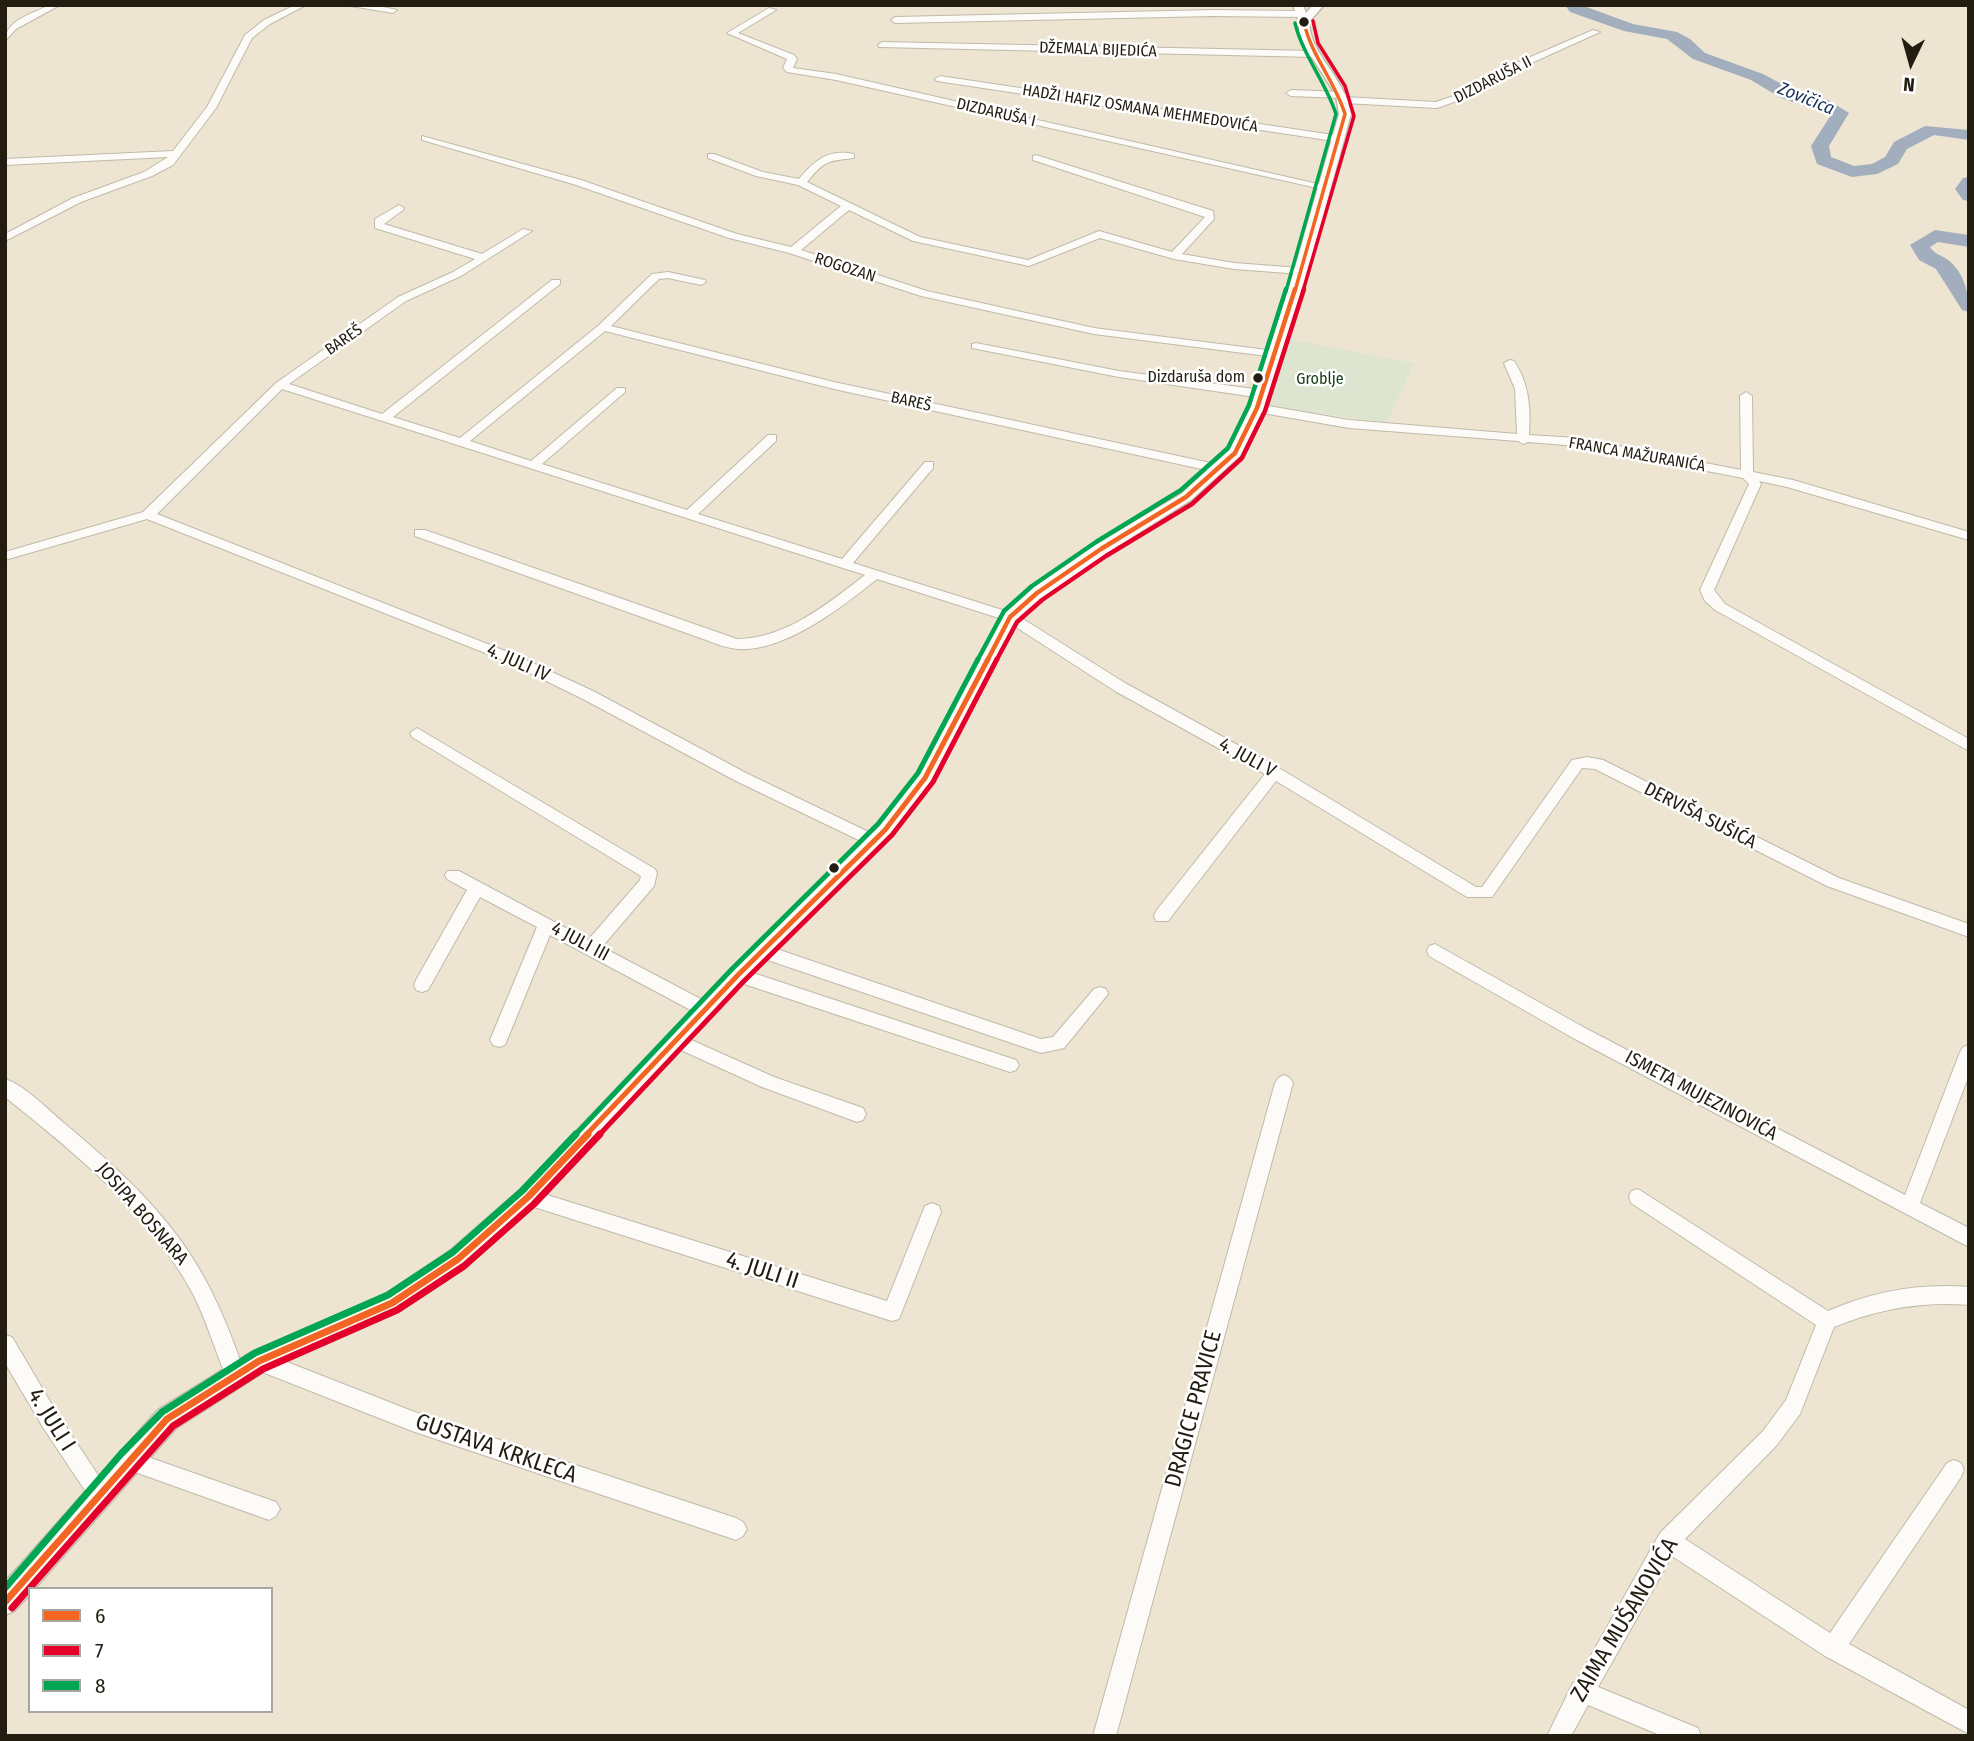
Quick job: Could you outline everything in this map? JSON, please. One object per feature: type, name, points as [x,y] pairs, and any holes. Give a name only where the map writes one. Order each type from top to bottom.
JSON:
[{"type":"street","points":[[5,38],[13,27],[56,5]]},
{"type":"street","points":[[5,238],[77,200],[148,174],[169,163],[211,108],[242,45],[256,30],[302,5]]},
{"type":"street","points":[[349,5],[393,10]]},
{"type":"street","points":[[895,20],[1213,13],[1301,14],[1319,5]]},
{"type":"street","name":"DIZDARUŠA I","points":[[772,10],[731,33],[790,57],[790,69],[1326,187]]},
{"type":"street","points":[[5,1602],[167,1419],[259,1361],[392,1303],[458,1259],[528,1197],[738,975],[874,841],[925,778],[1010,617],[1037,593],[1101,549],[1186,497],[1235,453],[1259,401],[1275,354],[1340,139],[1345,114],[1343,97],[1304,37],[1301,14]]},
{"type":"street","name":"DIZDARUŠA II","points":[[1292,93],[1416,104],[1451,102],[1486,82],[1511,73],[1515,67],[1595,32]]},
{"type":"street","name":"DŽEMALA BIJEDIĆA","points":[[882,45],[1315,54]]},
{"type":"street","name":"HADŽI HAFIZ OSMANA MEHMEDOVIĆA","points":[[940,79],[1340,139]]},
{"type":"street","name":"ROGOZAN","points":[[425,138],[577,182],[733,236],[793,251],[842,269],[925,293],[1018,316],[1168,342],[1275,354]]},
{"type":"street","points":[[5,162],[177,154]]},
{"type":"street","points":[[801,183],[824,158],[832,154],[851,156]]},
{"type":"street","points":[[711,156],[760,174],[801,183],[916,239],[1029,263],[1099,234],[1174,256],[1234,266],[1301,271]]},
{"type":"street","points":[[1036,158],[1209,213],[1210,217],[1174,256]]},
{"type":"street","points":[[793,251],[849,205]]},
{"type":"street","points":[[399,208],[379,221],[379,226],[484,258]]},
{"type":"street","name":"BAREŠ","points":[[148,515],[280,385],[402,299],[457,274],[527,230]]},
{"type":"street","points":[[461,443],[603,327],[656,276],[668,275],[701,282]]},
{"type":"street","points":[[384,418],[556,282]]},
{"type":"street","name":"BAREŠ","points":[[603,327],[834,385],[1220,469]]},
{"type":"street","points":[[976,346],[1259,401]]},
{"type":"street","points":[[1510,363],[1516,370],[1525,417],[1523,440]]},
{"type":"street","points":[[280,385],[1010,617]]},
{"type":"street","points":[[533,466],[621,390]]},
{"type":"street","points":[[1746,396],[1747,475],[1755,484],[1707,590],[1710,598],[1720,607],[1969,746]]},
{"type":"street","name":"FRANCA MAŽURANIĆA","points":[[1259,401],[1349,424],[1523,440],[1577,442],[1789,483],[1969,536]]},
{"type":"street","points":[[688,515],[772,438]]},
{"type":"street","points":[[845,564],[929,465]]},
{"type":"street","points":[[5,556],[148,515]]},
{"type":"street","name":"4. JULI IV","points":[[148,515],[508,657],[588,695],[741,777],[874,841]]},
{"type":"street","points":[[421,533],[633,610],[741,644],[794,628],[817,617],[837,605],[874,574]]},
{"type":"street","name":"4. JULI V","points":[[1010,617],[1120,687],[1275,773],[1473,893],[1486,893]]},
{"type":"street","points":[[417,733],[649,873],[648,882],[591,948]]},
{"type":"street","name":"DERVIŠA SUŠIĆA","points":[[1486,893],[1577,764],[1587,762],[1598,764],[1832,882],[1969,931]]},
{"type":"street","points":[[1162,916],[1275,773]]},
{"type":"street","name":"4 JULI III","points":[[453,875],[706,1010]]},
{"type":"street","points":[[422,985],[477,887]]},
{"type":"street","points":[[499,1040],[547,925]]},
{"type":"street","points":[[762,951],[1041,1046],[1058,1043],[1100,995]]},
{"type":"street","name":"ISMETA MUJEZINOVIĆA","points":[[1435,951],[1579,1033],[1969,1238]]},
{"type":"street","points":[[738,975],[1010,1065]]},
{"type":"street","points":[[678,1041],[768,1082],[857,1114]]},
{"type":"street","points":[[1910,1205],[1969,1052]]},
{"type":"street","name":"DRAGICE PRAVICE","points":[[1104,1736],[1284,1083]]},
{"type":"street","name":"JOSIPA BOSNARA","points":[[5,1086],[69,1136],[108,1171],[174,1244],[216,1314],[235,1374]]},
{"type":"street","name":"4. JULI II","points":[[528,1197],[892,1312],[932,1212]]},
{"type":"street","points":[[1638,1197],[1827,1321],[1851,1310],[1896,1298],[1929,1294],[1969,1296]]},
{"type":"street","name":"ZAIMA MUŠANOVIĆA","points":[[1558,1736],[1668,1541],[1770,1438],[1793,1406],[1827,1321]]},
{"type":"street","name":"4. JULI I","points":[[5,1344],[51,1423],[99,1494]]},
{"type":"street","name":"GUSTAVA KRKLECA","points":[[259,1361],[412,1421],[736,1529]]},
{"type":"street","points":[[128,1460],[269,1509]]},
{"type":"street","points":[[1832,1648],[1954,1470]]},
{"type":"street","points":[[1668,1541],[1832,1648],[1969,1723]]},
{"type":"street","points":[[1581,1691],[1690,1736]]},
{"type":"green space","name":"Groblje","points":[[1288,339],[1414,363],[1387,423],[1269,406]]},
{"type":"waterway","name":"Zovičica","points":[[1573,5],[1575,9],[1630,28],[1671,35],[1684,42],[1699,56],[1757,77],[1787,94],[1822,104],[1841,113],[1820,146],[1823,160],[1852,172],[1877,169],[1892,160],[1900,146],[1931,130],[1969,135]]},
{"type":"waterway","name":"Zovičica","points":[[1969,182],[1964,189],[1969,196]]},
{"type":"waterway","name":"Zovičica","points":[[1969,241],[1935,236],[1919,245],[1926,256],[1943,265],[1969,306]]},
{"type":"transit line","name":"7","points":[[31,1587],[173,1426],[263,1369],[397,1310],[464,1266],[534,1204],[744,981],[892,835],[933,782],[1017,622],[1042,600],[1106,556],[1192,504],[1242,458],[1265,411],[1309,273],[1354,116],[1345,86],[1318,43],[1313,21]]},
{"type":"transit line","name":"6","points":[[5,1602],[167,1419],[259,1361],[392,1303],[458,1259],[528,1197],[738,975],[885,830],[925,778],[1010,617],[1037,593],[1101,549],[1186,497],[1235,453],[1257,408],[1301,271],[1345,114],[1336,90],[1311,46],[1304,22]]},
{"type":"transit line","name":"8","points":[[5,1588],[121,1454],[162,1412],[255,1353],[388,1295],[453,1252],[522,1191],[732,969],[878,824],[918,773],[1004,611],[1032,586],[1096,542],[1181,490],[1228,448],[1249,405],[1293,268],[1336,114],[1327,90],[1302,47],[1295,23]]},
{"type":"transit line","name":"7","points":[[12,1608],[28,1590]]},
{"type":"place","name":"Dizdaruša dom","points":[[1258,378]]}]
